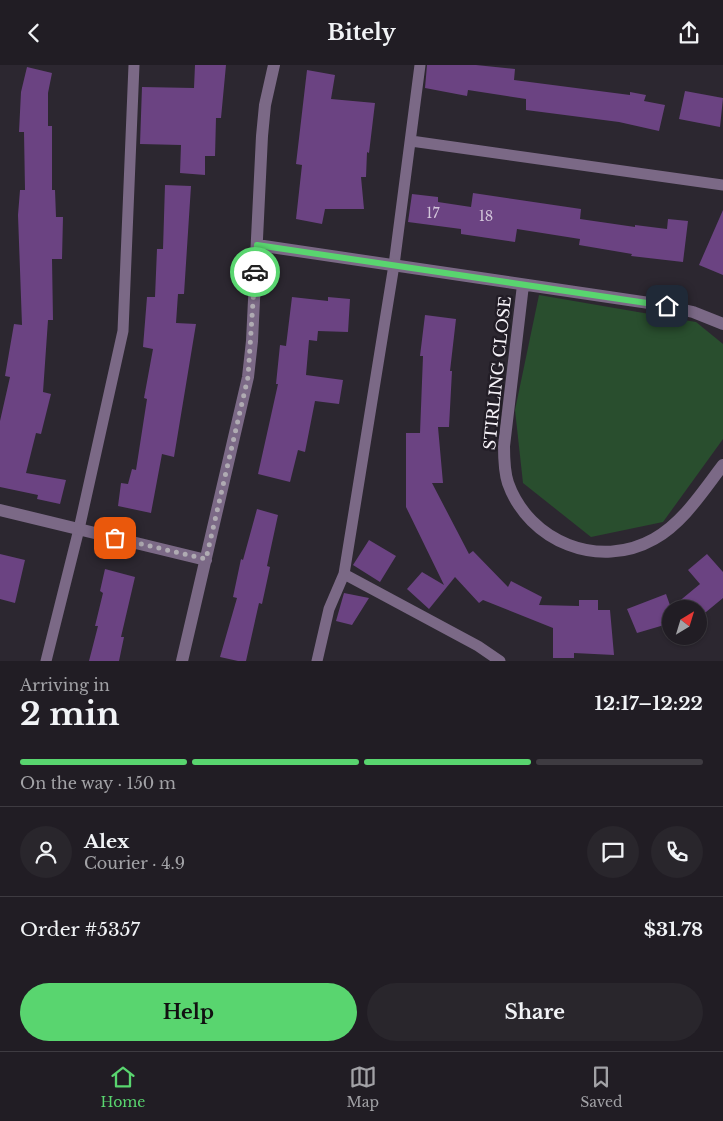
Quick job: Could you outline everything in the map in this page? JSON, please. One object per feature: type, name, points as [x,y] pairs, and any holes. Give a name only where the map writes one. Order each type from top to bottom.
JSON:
[{"type":"street","points":[[182,661],[248,377],[265,105],[274,65]]},
{"type":"street","name":"STIRLING CLOSE","points":[[257,245],[656,304],[693,312],[723,324]]},
{"type":"street","name":"STIRLING CLOSE","points":[[523,285],[504,446],[504,465],[511,490],[518,504],[532,522],[547,534],[586,551],[606,554],[638,547],[668,530],[692,505],[723,465]]},
{"type":"street","points":[[0,510],[206,559]]},
{"type":"lane","points":[[46,661],[79,529],[123,331],[134,65]]},
{"type":"lane","points":[[317,661],[329,609],[344,574],[394,265],[420,65]]},
{"type":"lane","points":[[411,141],[723,185]]},
{"type":"lane","points":[[344,574],[478,646],[500,661]]},
{"type":"green space","points":[[539,295],[696,322],[723,344],[723,439],[663,522],[591,537],[523,483],[515,410]]},
{"type":"building","points":[[195,65],[226,65],[221,118],[216,118],[215,156],[205,156],[205,175],[180,173],[181,145],[140,144],[142,87],[194,88]]},
{"type":"building","points":[[427,65],[476,65],[515,69],[514,80],[630,95],[630,92],[646,95],[644,101],[665,105],[659,131],[619,122],[526,110],[526,99],[468,90],[467,96],[425,88]]},
{"type":"building","points":[[27,67],[52,73],[48,93],[48,126],[52,126],[52,190],[55,190],[56,217],[63,217],[62,259],[52,259],[53,320],[48,320],[43,392],[51,394],[41,434],[36,433],[26,473],[66,480],[60,504],[37,499],[38,495],[0,487],[0,421],[10,377],[5,376],[14,324],[22,325],[18,215],[20,190],[25,190],[24,132],[19,132],[21,92]]},
{"type":"building","points":[[307,70],[335,75],[331,99],[375,103],[369,153],[367,152],[366,177],[361,177],[364,209],[325,209],[322,224],[296,219],[302,165],[296,164]]},
{"type":"building","points":[[685,91],[723,98],[720,127],[679,119]]},
{"type":"building","points":[[165,185],[191,186],[184,294],[178,294],[176,323],[196,324],[174,457],[162,454],[151,513],[118,506],[121,483],[128,484],[132,469],[136,470],[147,399],[144,398],[153,349],[143,347],[147,297],[155,297],[157,249],[163,249]]},
{"type":"building","points":[[473,193],[581,209],[580,219],[635,227],[635,225],[667,229],[668,219],[688,221],[683,262],[631,256],[632,254],[579,245],[580,239],[517,229],[515,242],[461,234],[461,229],[408,222],[412,194],[438,197],[438,202],[471,207]]},
{"type":"building","points":[[723,210],[723,275],[699,265]]},
{"type":"building","points":[[292,297],[328,301],[328,297],[350,299],[348,332],[318,331],[317,341],[309,340],[306,375],[343,380],[339,404],[315,401],[305,452],[298,450],[290,482],[258,474],[278,384],[276,384],[280,345],[286,346]]},
{"type":"building","points":[[425,315],[456,319],[450,371],[452,371],[449,427],[438,427],[443,483],[432,483],[469,554],[473,551],[508,587],[511,581],[542,597],[539,605],[579,606],[579,600],[598,600],[598,610],[610,610],[614,655],[574,653],[574,658],[553,658],[553,628],[483,600],[479,603],[455,577],[429,609],[407,589],[422,572],[444,585],[406,507],[406,433],[420,433],[423,356],[420,356]]},
{"type":"building","points":[[257,509],[278,515],[267,566],[270,567],[262,604],[259,603],[246,661],[238,661],[220,657],[237,598],[233,597],[241,559],[243,560]]},
{"type":"building","points":[[369,540],[396,556],[380,582],[353,565]]},
{"type":"building","points":[[0,554],[25,560],[15,603],[0,599]]},
{"type":"building","points":[[707,554],[723,572],[723,598],[708,610],[708,600],[681,600],[700,584],[688,570]]},
{"type":"building","points":[[105,569],[135,577],[121,637],[124,637],[119,661],[89,661],[98,626],[95,626],[103,593],[100,591]]},
{"type":"building","points":[[344,593],[369,598],[352,625],[336,621]]},
{"type":"building","points":[[666,594],[668,600],[662,600],[662,626],[637,633],[627,609]]},
{"type":"way so far","points":[[115,538],[206,559],[242,410],[248,377],[252,341],[255,272]]},
{"type":"route","points":[[255,272],[257,245],[667,306]]}]
